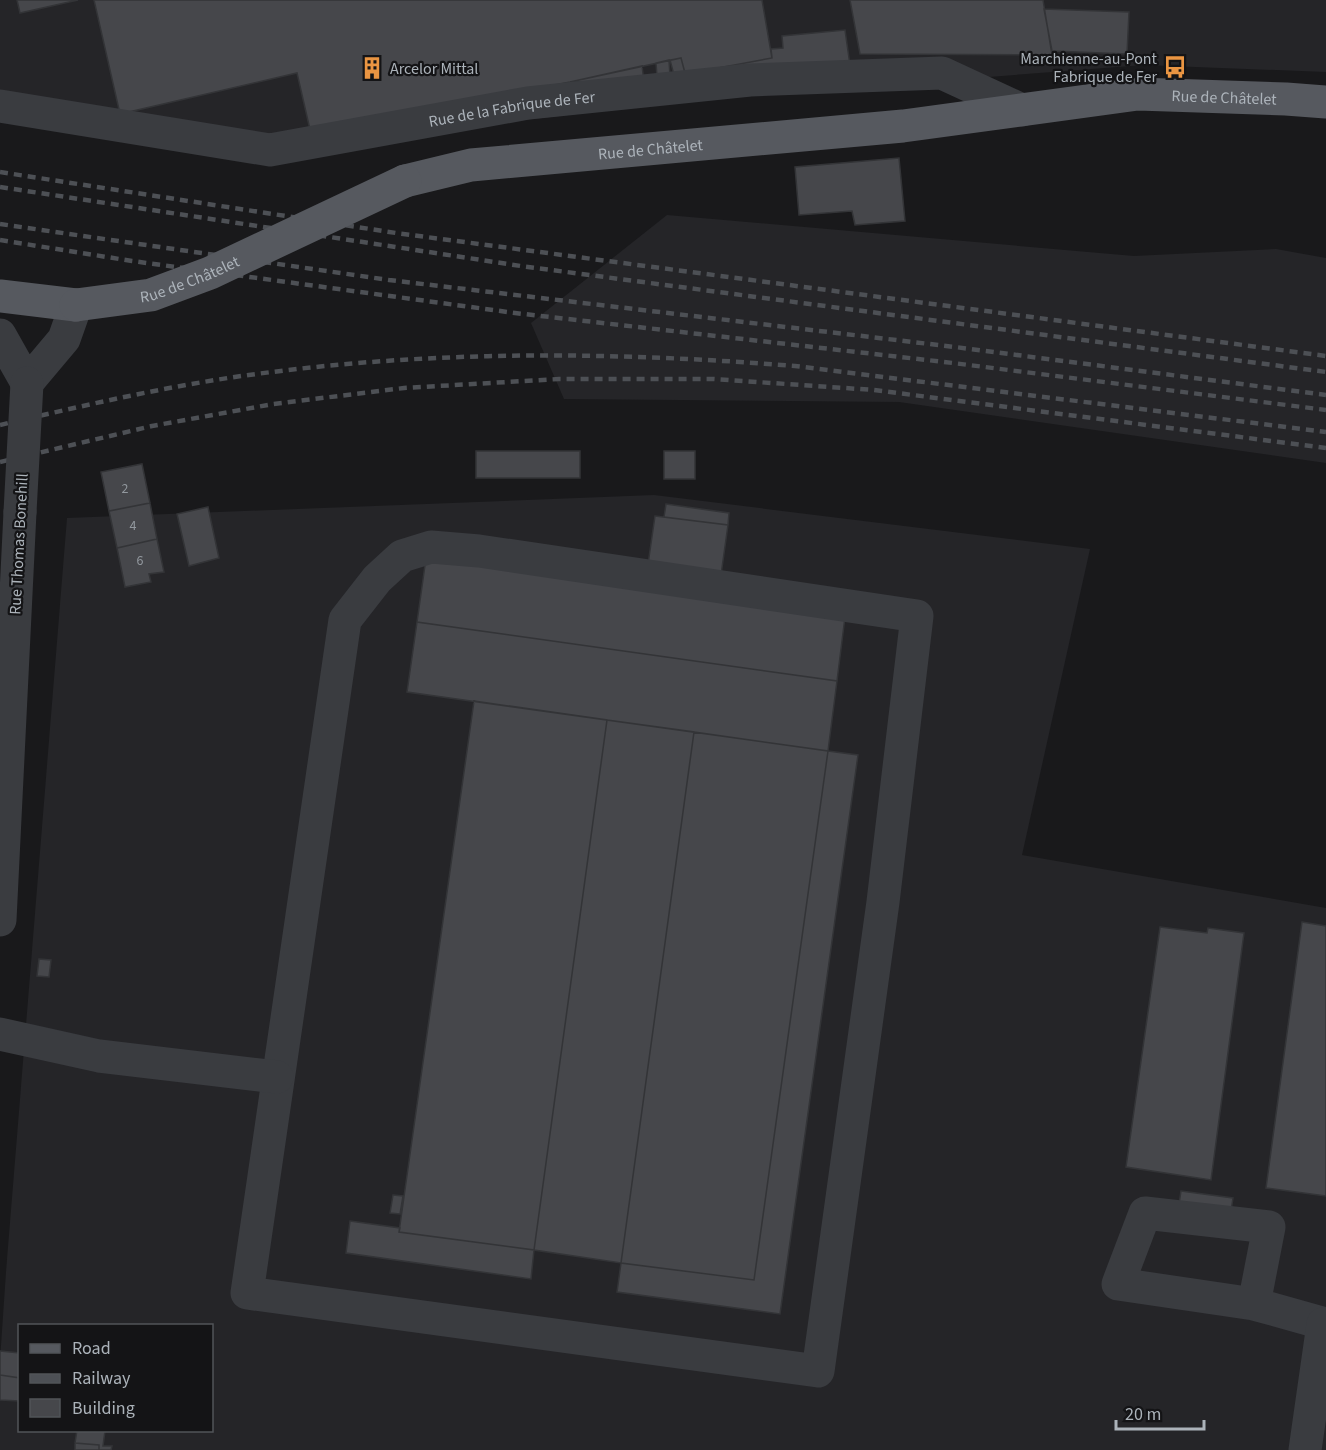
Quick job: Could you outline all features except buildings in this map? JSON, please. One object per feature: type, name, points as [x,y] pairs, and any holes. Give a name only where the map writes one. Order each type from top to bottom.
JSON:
[{"type":"main road","name":"Rue de Châtelet","points":[[1,306],[76,305],[151,295],[210,273],[405,181],[471,165],[903,126],[1138,94],[1326,102]]},
{"type":"street","name":"Rue de la Fabrique de Fer","points":[[0,106],[270,150],[528,103],[750,80],[942,73],[1022,110]]},
{"type":"street","points":[[0,335],[27,383],[64,339],[76,305]]},
{"type":"street","name":"Rue Thomas Bonehill","points":[[0,920],[27,383]]},
{"type":"street","points":[[431,547],[479,551],[917,616],[883,902],[818,1371],[247,1293],[278,1077],[345,620],[376,579],[402,556],[431,547]]},
{"type":"street","points":[[0,1034],[99,1056],[278,1077]]},
{"type":"street","points":[[1254,1304],[1269,1227],[1145,1214],[1118,1284],[1254,1304],[1324,1324],[1305,1450]]},
{"type":"shaded area","points":[[0,0],[1326,0],[1326,72],[1144,65],[716,98],[328,143],[0,97]]},
{"type":"shaded area","points":[[667,215],[1134,256],[1276,249],[1326,258],[1326,463],[899,402],[564,399],[531,323]]},
{"type":"shaded area","points":[[654,495],[1090,549],[1022,855],[1326,908],[1326,1450],[0,1450],[0,1360],[67,518]]},
{"type":"railway","points":[[0,172],[396,233],[1326,356]]},
{"type":"railway","points":[[0,187],[521,266],[1326,372]]},
{"type":"railway","points":[[0,224],[389,280],[955,347],[1326,395]]},
{"type":"railway","points":[[0,240],[132,261],[515,313],[953,363],[1326,410]]},
{"type":"railway","points":[[0,425],[169,388],[272,372],[403,360],[598,356],[795,366],[1326,432]]},
{"type":"railway","points":[[0,462],[152,426],[273,404],[404,388],[559,379],[713,379],[874,390],[1326,448]]},
{"type":"place","name":"Marchienne-au-Pont Fabrique de Fer","points":[[1175,67]]},
{"type":"place","name":"Arcelor Mittal","points":[[372,68]]}]
